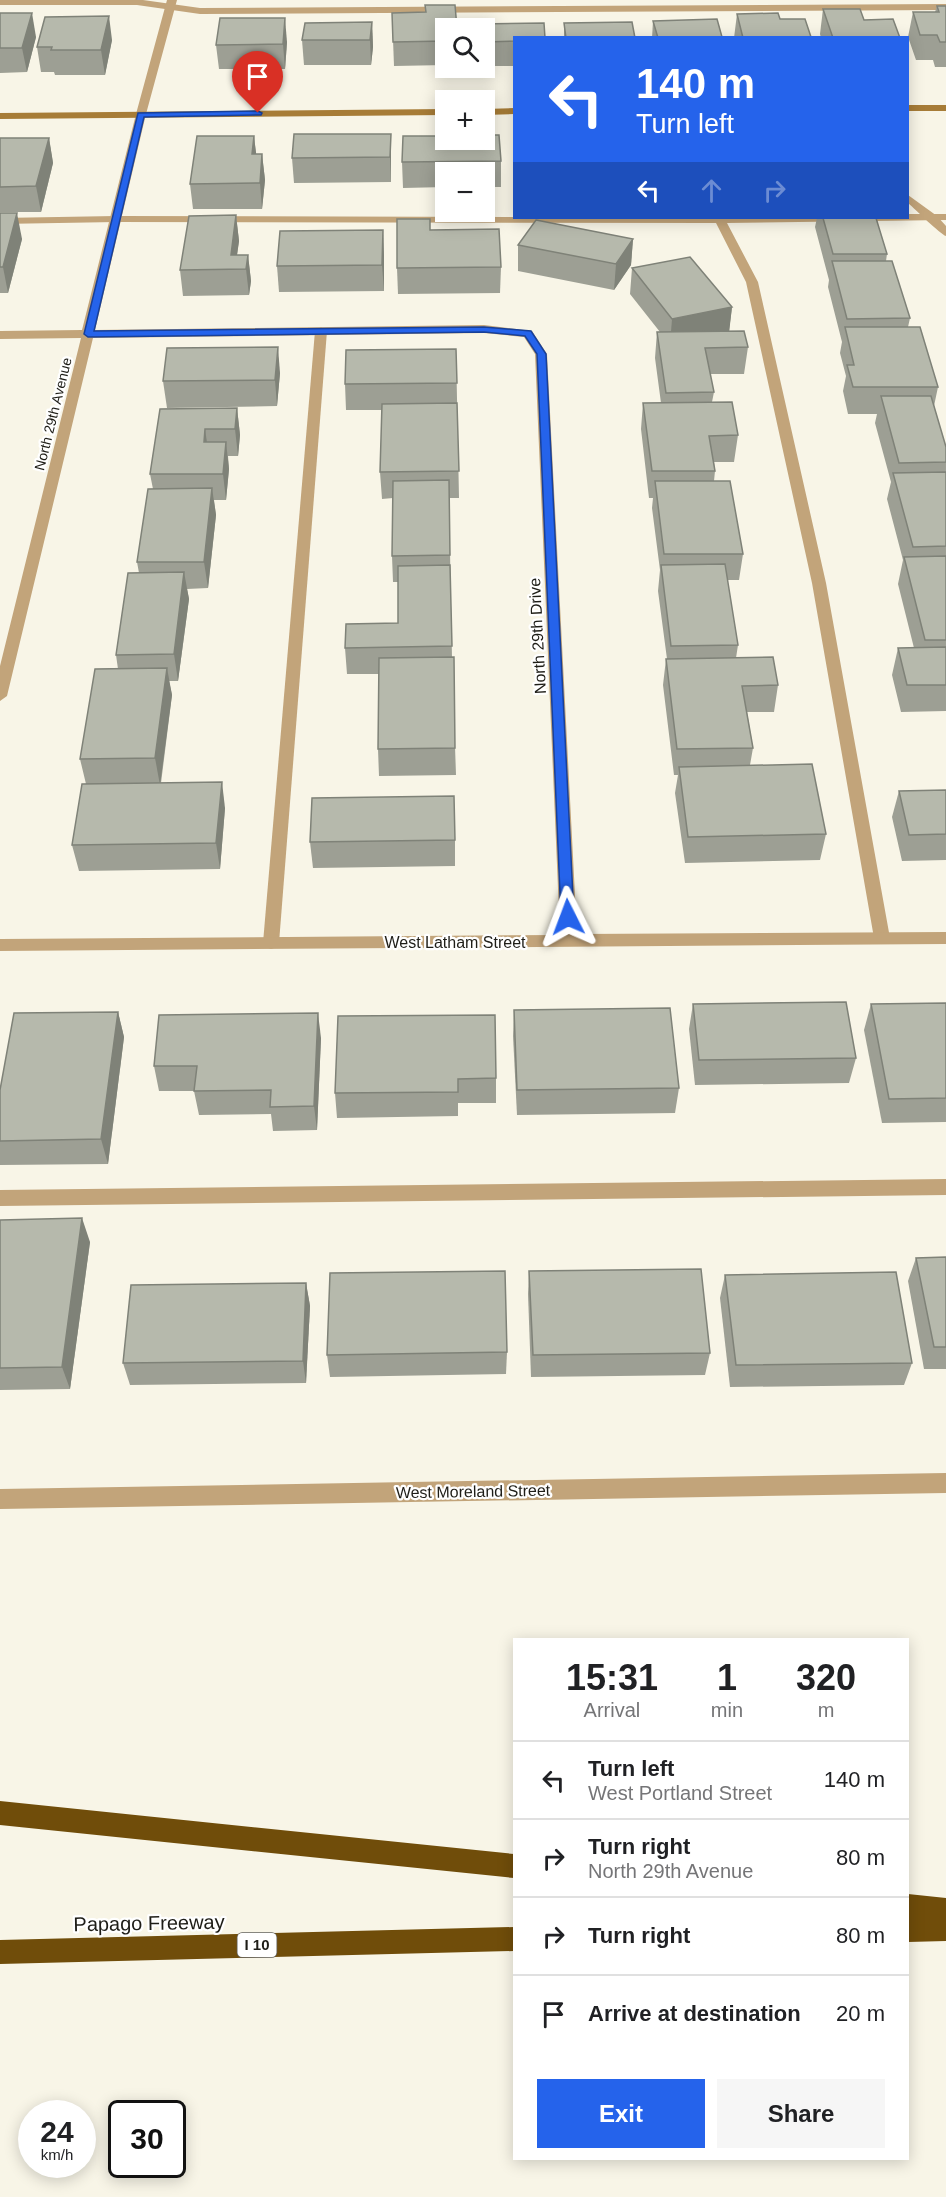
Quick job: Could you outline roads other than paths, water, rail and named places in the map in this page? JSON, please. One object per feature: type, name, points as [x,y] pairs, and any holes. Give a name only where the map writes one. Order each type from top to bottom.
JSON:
[{"type":"highway","points":[[0,1813],[513,1866]]},
{"type":"highway","points":[[909,1906],[946,1910]]},
{"type":"highway","points":[[909,1930],[946,1929]]},
{"type":"highway","name":"Papago Freeway","points":[[0,1952],[513,1939]]},
{"type":"street","points":[[0,2],[171,3],[200,11],[946,8]]},
{"type":"street","name":"North 29th Avenue","points":[[0,696],[141,114],[171,3]]},
{"type":"street","points":[[909,108],[946,108]]},
{"type":"street","points":[[495,112],[513,111]]},
{"type":"street","points":[[0,116],[435,112]]},
{"type":"street","points":[[909,199],[933,218],[946,233]]},
{"type":"street","points":[[909,218],[946,218]]},
{"type":"street","points":[[0,221],[826,219]]},
{"type":"street","points":[[720,220],[752,282],[819,583],[882,938]]},
{"type":"street","name":"North 29th Drive","points":[[321,331],[484,329],[528,333],[541,354],[569,940]]},
{"type":"street","points":[[0,335],[321,331],[271,943]]},
{"type":"street","name":"West Latham Street","points":[[0,945],[946,938]]},
{"type":"street","points":[[0,1197],[946,1187]]},
{"type":"street","name":"West Moreland Street","points":[[0,1499],[946,1483]]}]
